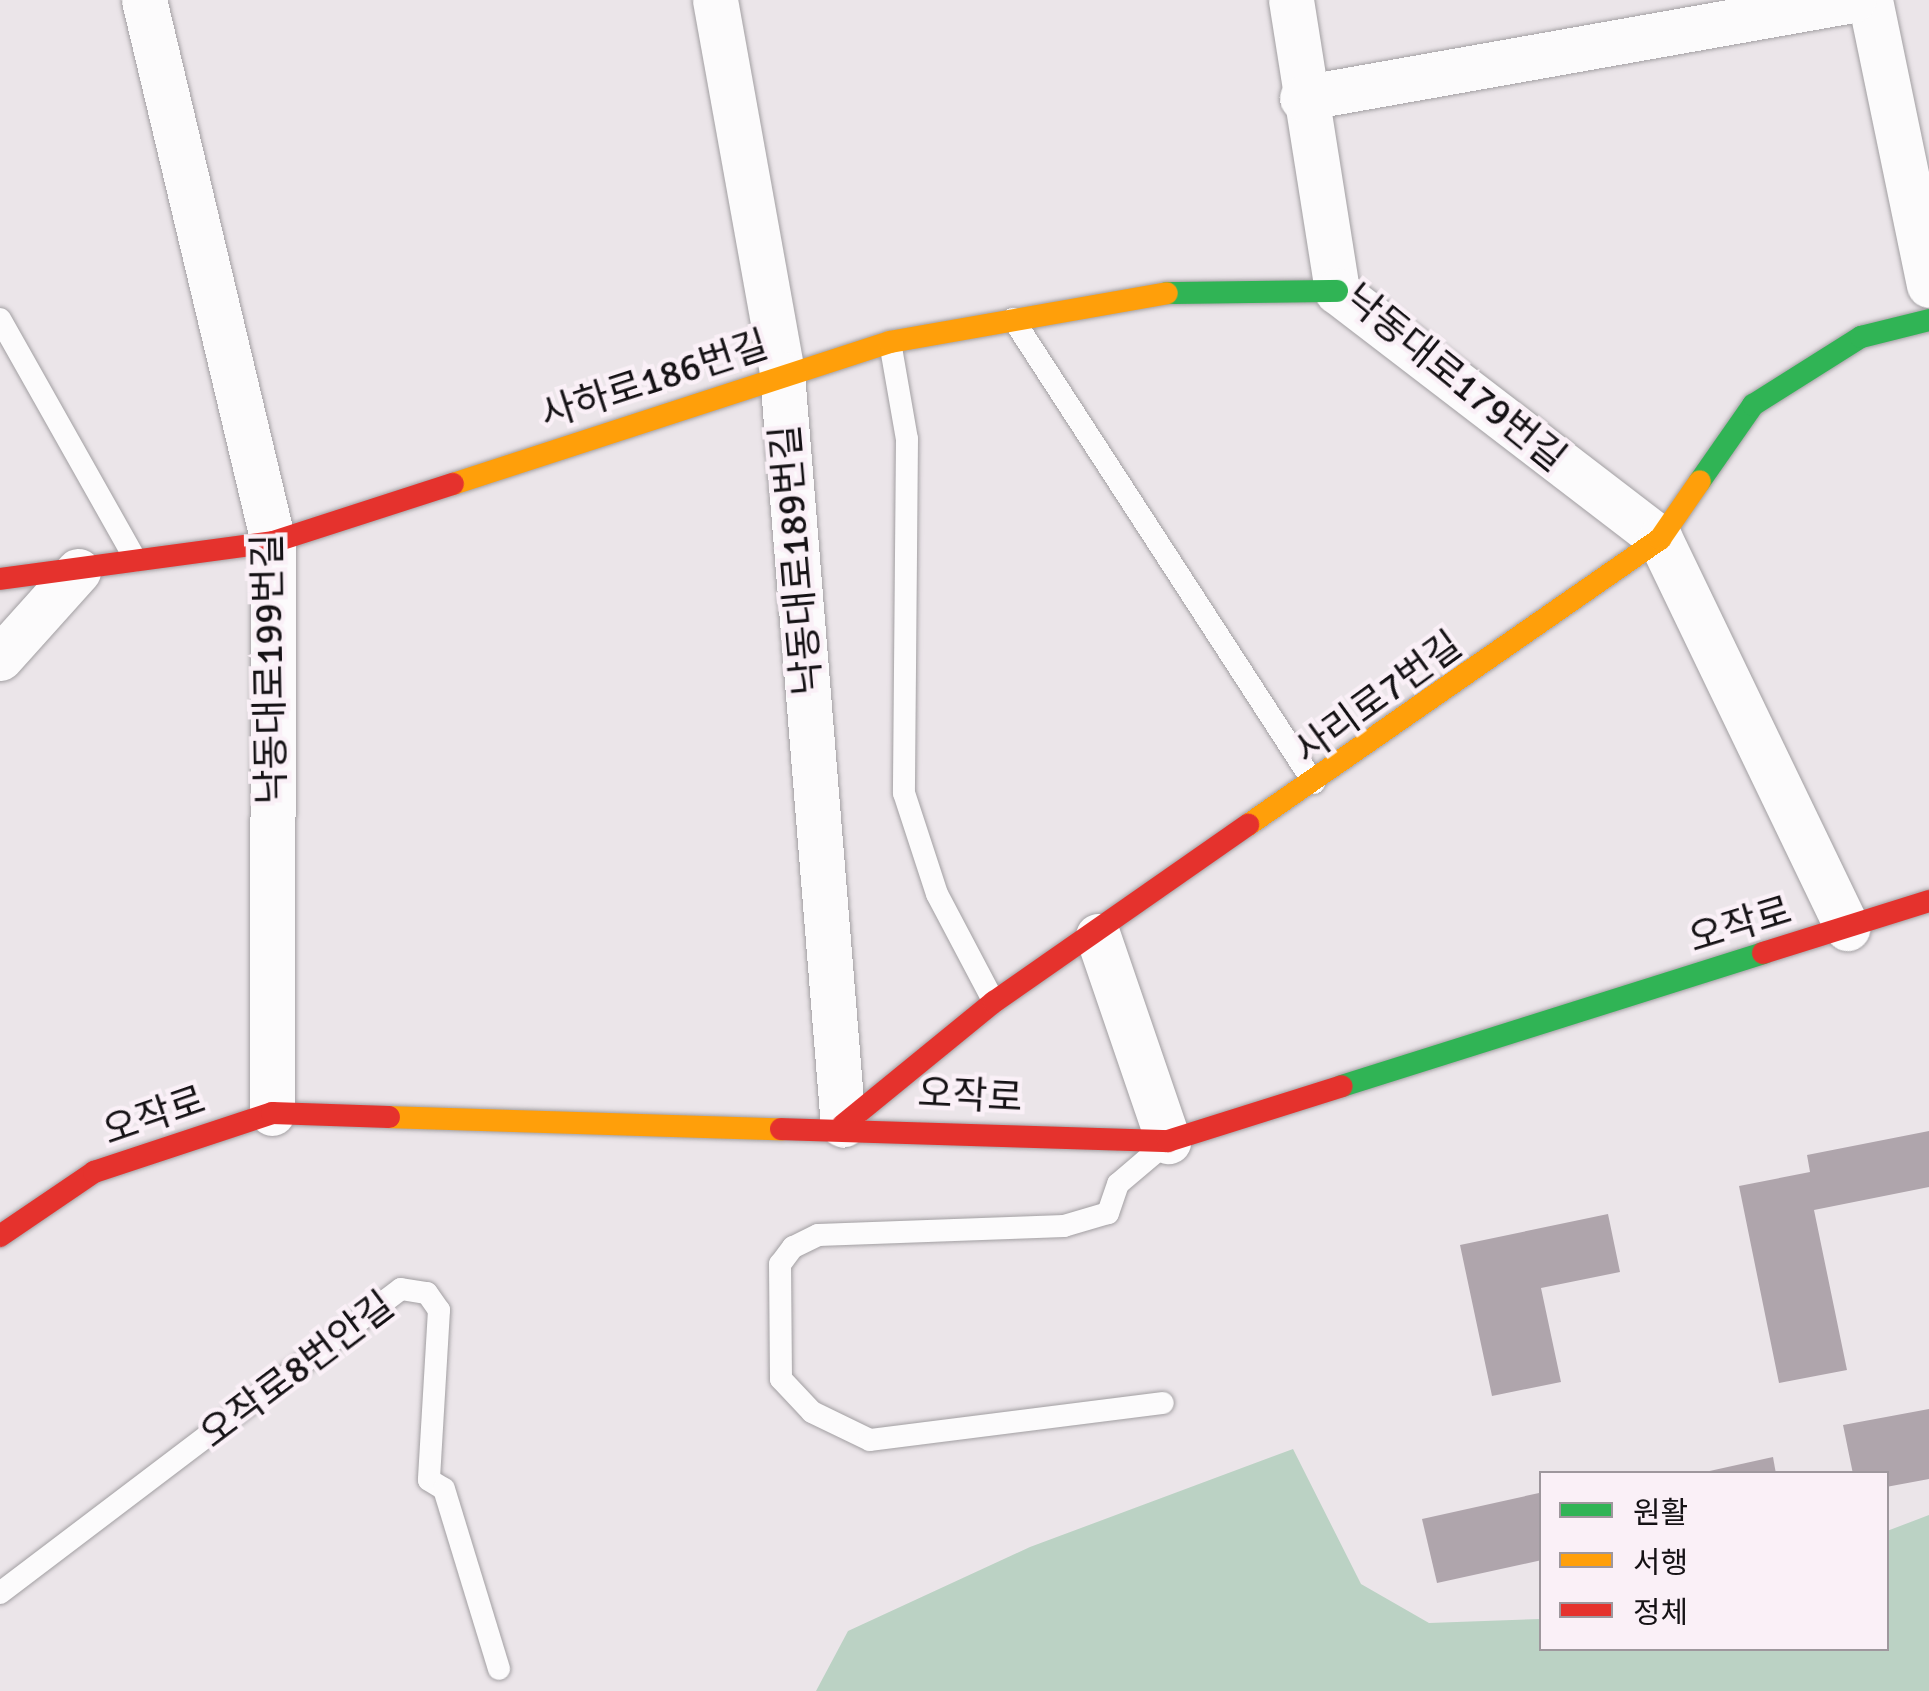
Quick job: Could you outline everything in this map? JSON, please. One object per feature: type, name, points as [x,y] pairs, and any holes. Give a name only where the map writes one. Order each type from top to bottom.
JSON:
[{"type":"street","name":"낙동대로199번길","points":[[144,0],[273,542],[272,1113]]},
{"type":"street","name":"낙동대로189번길","points":[[715,0],[782,374],[843,1125]]},
{"type":"street","name":"낙동대로179번길","points":[[1290,0],[1302,98],[1337,291],[1660,539]]},
{"type":"street","points":[[1302,98],[1852,0]]},
{"type":"street","points":[[1870,0],[1929,285]]},
{"type":"street","name":"사하로186번길","points":[[2,577],[138,564],[273,542],[890,342],[1012,317],[1202,287],[1337,291]]},
{"type":"street","name":"사리로7번길","points":[[843,1125],[994,1002],[1098,936],[1316,786],[1660,539],[1753,406],[1861,337],[1929,320]]},
{"type":"street","points":[[1660,539],[1847,928]]},
{"type":"street","points":[[0,658],[78,571]]},
{"type":"street","name":"오작로","points":[[0,1236],[94,1172],[272,1113],[843,1125],[1168,1142],[1929,901]]},
{"type":"street","points":[[1098,936],[1168,1142]]},
{"type":"lane","points":[[1012,317],[1316,786]]},
{"type":"lane","points":[[0,319],[138,564]]},
{"type":"lane","points":[[890,342],[907,439],[904,793],[937,894],[994,1002]]},
{"type":"lane","points":[[1163,1402],[870,1440],[812,1412],[781,1379],[780,1264],[818,1235],[1064,1226],[1108,1213],[1118,1184],[1168,1142]]},
{"type":"lane","name":"오작로8번안길","points":[[0,1594],[400,1289],[428,1294],[439,1310],[429,1480],[444,1489],[499,1669]]},
{"type":"green space","points":[[1293,1449],[1361,1584],[1429,1623],[1539,1619],[1539,1651],[1889,1651],[1889,1530],[1929,1515],[1929,1691],[816,1691],[848,1631],[1030,1547]]},
{"type":"building","points":[[1929,1131],[1929,1187],[1814,1210],[1847,1370],[1779,1383],[1739,1186],[1810,1172],[1807,1155]]},
{"type":"building","points":[[1608,1214],[1620,1272],[1541,1288],[1561,1382],[1492,1396],[1460,1245]]},
{"type":"building","points":[[1929,1409],[1929,1479],[1889,1486],[1889,1471],[1852,1471],[1843,1425]]},
{"type":"building","points":[[1773,1457],[1775,1471],[1710,1471]]},
{"type":"building","points":[[1539,1493],[1539,1561],[1437,1583],[1422,1519]]},
{"type":"traffic: fast","points":[[1167,293],[1337,291]]},
{"type":"traffic: fast","points":[[1700,481],[1753,405],[1861,337],[1929,320]]},
{"type":"traffic: fast","points":[[1342,1086],[1763,953]]},
{"type":"traffic: slow","points":[[453,484],[890,342],[1167,293]]},
{"type":"traffic: slow","points":[[1248,825],[1660,539],[1700,481]]},
{"type":"traffic: slow","points":[[389,1117],[781,1129]]},
{"type":"traffic: jam","points":[[0,579],[273,542],[453,484]]},
{"type":"traffic: jam","points":[[843,1125],[994,1002],[1248,825]]},
{"type":"traffic: jam","points":[[1763,953],[1929,901]]},
{"type":"traffic: jam","points":[[781,1129],[1168,1141],[1342,1086]]},
{"type":"traffic: jam","points":[[0,1236],[94,1172],[272,1113],[389,1117]]}]
